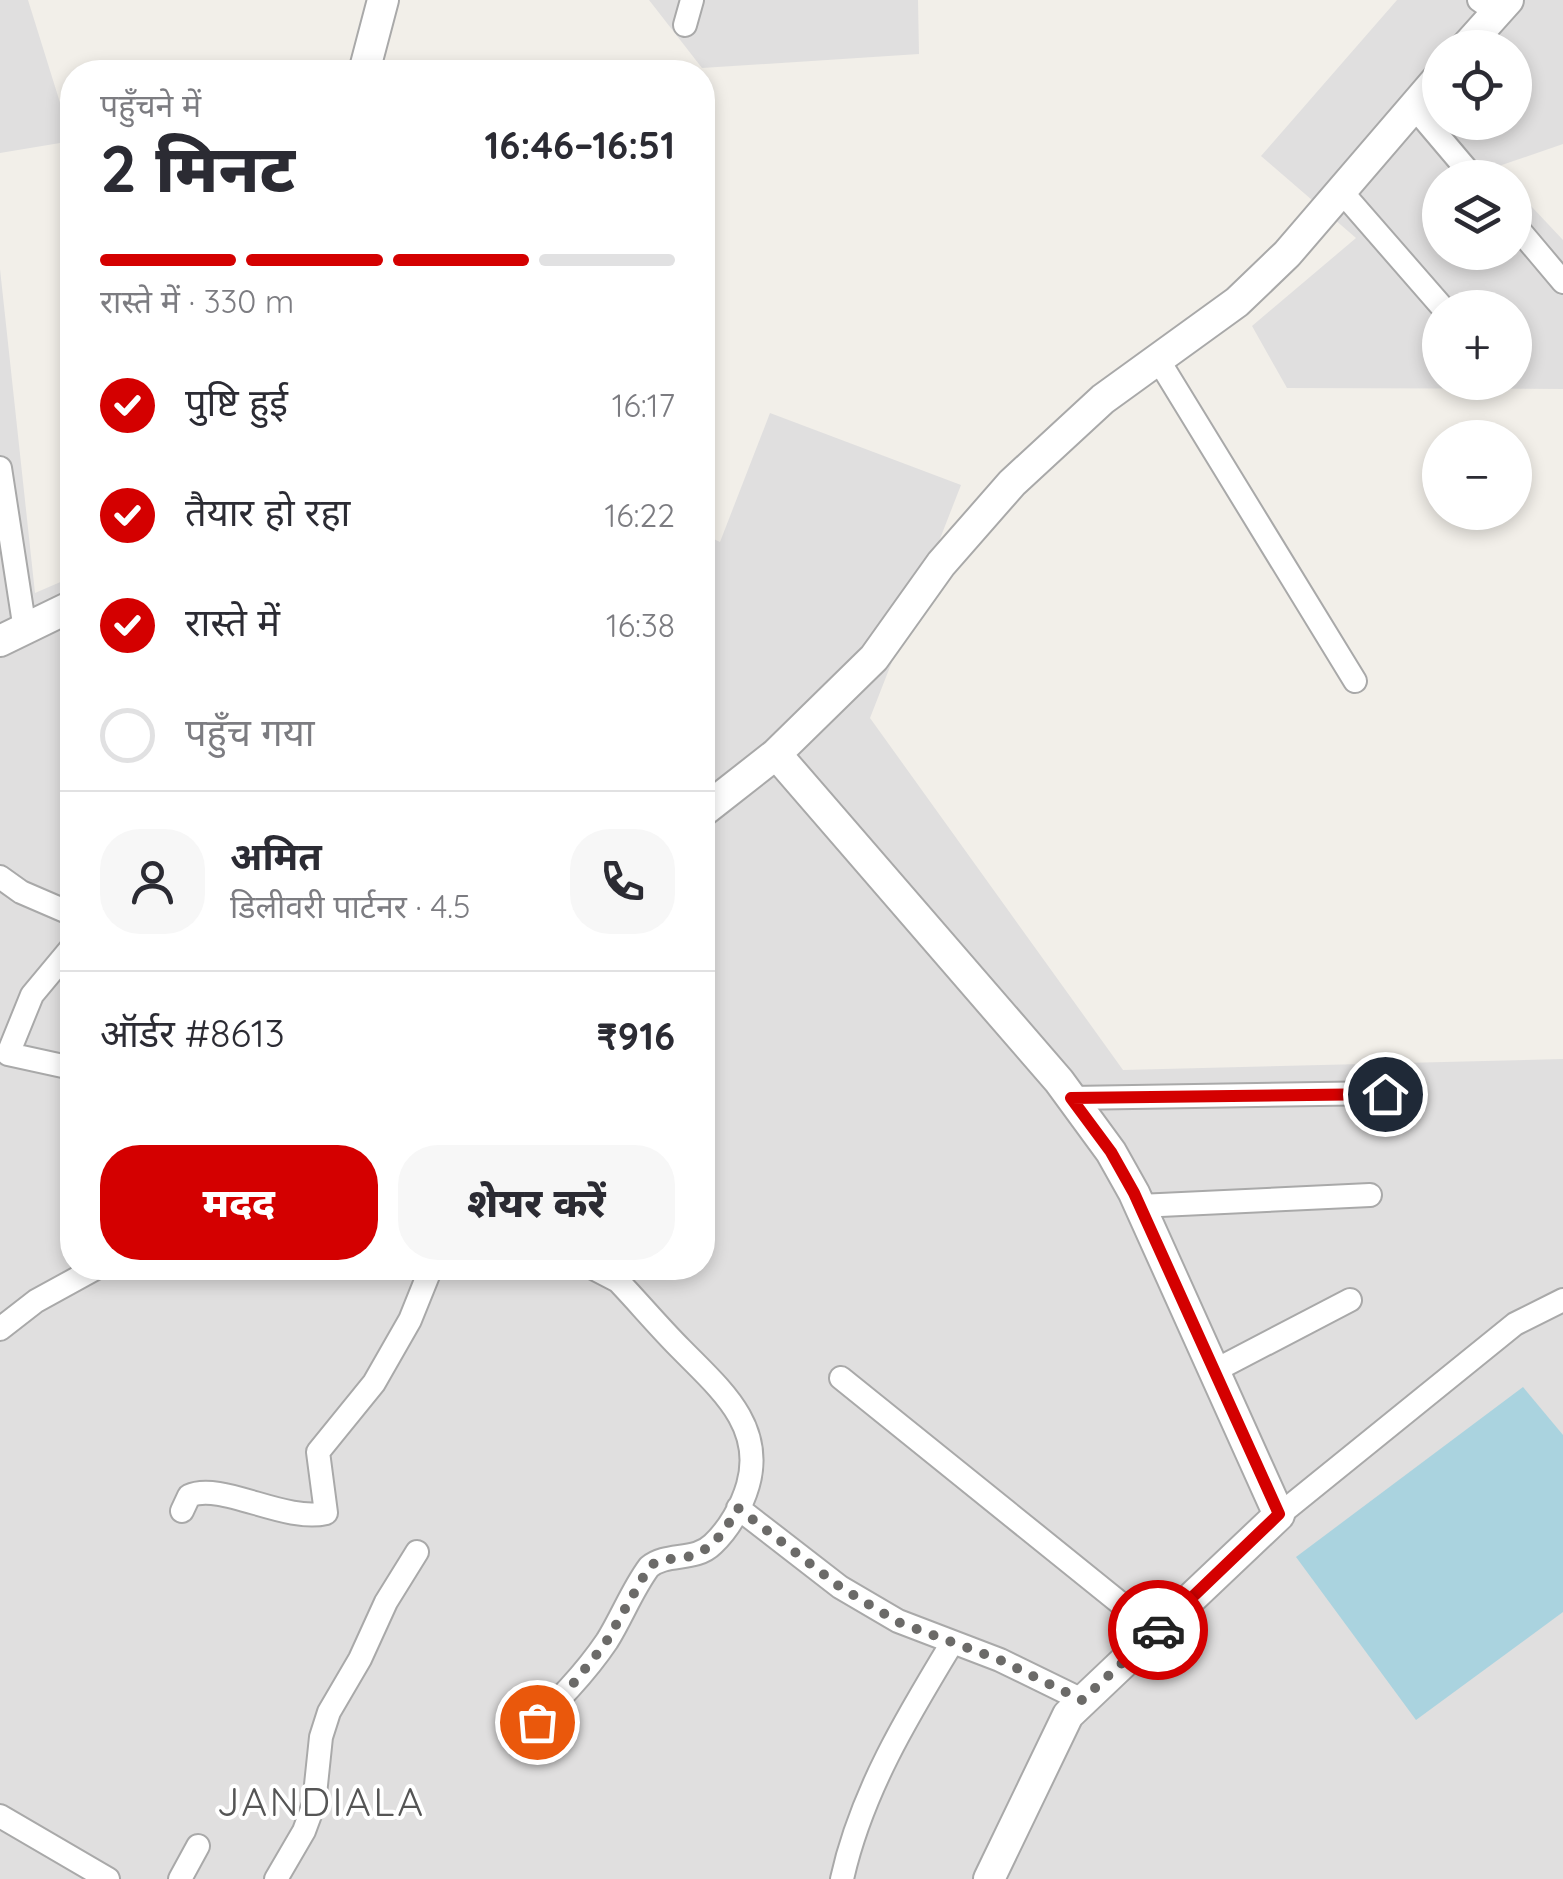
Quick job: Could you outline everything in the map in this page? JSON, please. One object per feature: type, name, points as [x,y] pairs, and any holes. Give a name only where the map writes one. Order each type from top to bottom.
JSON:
[{"type":"street","points":[[367,60],[383,0]]},
{"type":"street","points":[[685,25],[692,0]]},
{"type":"street","points":[[1477,30],[1495,4]]},
{"type":"street","points":[[715,805],[776,754],[874,658],[942,564],[1012,483],[1103,400],[1237,302],[1287,254],[1422,97]]},
{"type":"street","points":[[1414,106],[1459,160]]},
{"type":"street","points":[[1342,190],[1428,290]]},
{"type":"street","points":[[1532,245],[1563,282]]},
{"type":"street","points":[[1159,361],[1355,681]]},
{"type":"street","points":[[0,468],[12,636],[60,612]]},
{"type":"street","points":[[776,754],[988,995],[1111,1152],[1140,1206],[1279,1514]]},
{"type":"street","points":[[0,877],[60,909]]},
{"type":"street","points":[[60,961],[32,995],[4,1052],[60,1065]]},
{"type":"street","points":[[1071,1098],[1385,1094]]},
{"type":"street","points":[[1140,1206],[1370,1195]]},
{"type":"street","points":[[0,1329],[36,1301],[74,1280]]},
{"type":"street","points":[[182,1511],[189,1496],[207,1492],[249,1504],[326,1513],[318,1452],[374,1384],[410,1320],[426,1280]]},
{"type":"street","points":[[518,1738],[556,1705],[584,1672],[649,1567],[656,1561],[686,1557],[712,1546],[738,1508],[751,1473],[753,1452],[746,1425],[711,1380],[616,1280]]},
{"type":"street","points":[[1212,1372],[1350,1300]]},
{"type":"street","points":[[990,1879],[1052,1740],[1082,1700],[1279,1514],[1515,1324],[1563,1300]]},
{"type":"street","points":[[841,1378],[1156,1632]]},
{"type":"street","points":[[738,1508],[840,1587],[898,1622],[1015,1666],[1082,1700]]},
{"type":"street","points":[[276,1879],[304,1831],[314,1804],[320,1737],[329,1712],[386,1602],[417,1552]]},
{"type":"street","points":[[842,1879],[867,1800],[891,1749],[952,1643]]},
{"type":"street","points":[[0,1816],[108,1879]]},
{"type":"street","points":[[180,1879],[198,1846]]},
{"type":"shaded area","points":[[0,0],[28,0],[60,103],[60,143],[0,153]]},
{"type":"shaded area","points":[[649,0],[918,0],[919,54],[715,67],[715,60],[696,60]]},
{"type":"shaded area","points":[[1397,0],[1563,0],[1563,144],[1516,160],[1422,160],[1422,270],[1532,270],[1532,207],[1563,240],[1563,389],[1532,389],[1532,290],[1422,290],[1422,388],[1287,388],[1252,326],[1356,238],[1261,156]]},
{"type":"shaded area","points":[[0,269],[35,593],[60,582],[60,1280],[715,1280],[715,540],[720,542],[770,413],[961,485],[870,718],[1123,1070],[1563,1059],[1563,1879],[0,1879]]},
{"type":"water","points":[[1523,1387],[1563,1435],[1563,1612],[1416,1720],[1296,1557]]},
{"type":"way so far","points":[[537,1722],[556,1705],[605,1644],[649,1567],[656,1561],[686,1557],[712,1546],[738,1508],[840,1587],[898,1622],[1030,1672],[1082,1700],[1158,1630]]},
{"type":"district","name":"JANDIALA","points":[[321,1801]]},
{"type":"route","points":[[1158,1630],[1279,1514],[1134,1193],[1111,1152],[1071,1098],[1385,1094]]}]
